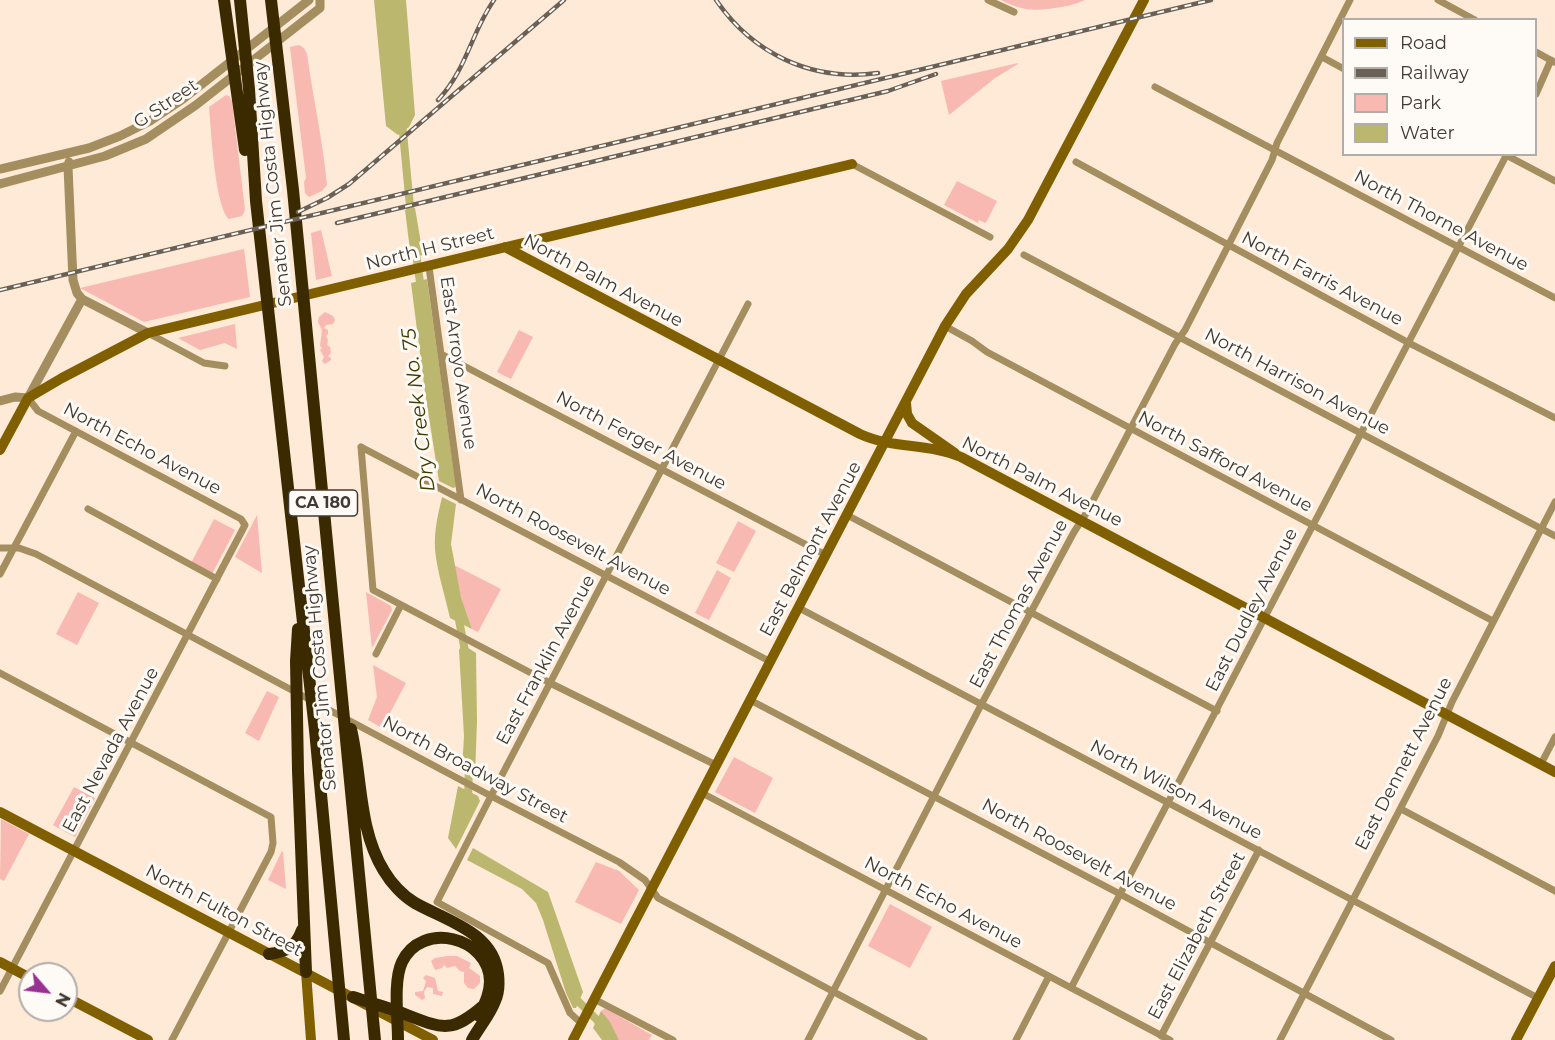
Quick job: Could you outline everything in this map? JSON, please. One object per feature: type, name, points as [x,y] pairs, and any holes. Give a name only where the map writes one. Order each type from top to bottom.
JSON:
[{"type":"highway","points":[[224,0],[230,39],[244,93]]},
{"type":"highway","name":"CA 180","points":[[240,0],[244,93]]},
{"type":"highway","name":"Senator Jim Costa Highway","points":[[272,2],[293,190],[340,686],[350,747],[375,1038]]},
{"type":"highway","name":"Senator Jim Costa Highway","points":[[244,93],[315,730],[344,1040]]},
{"type":"highway","points":[[300,592],[296,661],[306,972]]},
{"type":"highway","points":[[350,747],[370,840],[384,871],[395,886],[414,903],[478,937],[489,950],[496,964],[499,980],[497,996],[472,1040]]},
{"type":"highway","points":[[269,954],[289,950],[300,937],[303,923]]},
{"type":"highway","points":[[398,1040],[398,979],[402,962],[411,949],[434,938],[450,938],[467,944],[486,965],[490,982],[484,1005],[464,1040]]},
{"type":"highway","points":[[353,997],[426,1023],[444,1026],[466,1020],[484,1005]]},
{"type":"main road","name":"East Belmont Avenue","points":[[573,1040],[945,326],[966,294],[1008,249],[1022,230],[1144,0]]},
{"type":"main road","name":"North H Street","points":[[28,398],[148,333],[852,164]]},
{"type":"main road","name":"North Palm Avenue","points":[[505,247],[851,430],[885,443],[940,450],[961,457],[1555,772]]},
{"type":"main road","points":[[0,450],[28,398]]},
{"type":"main road","points":[[906,402],[907,414],[912,423],[961,457]]},
{"type":"main road","name":"North Fulton Street","points":[[0,812],[433,1040]]},
{"type":"main road","points":[[0,962],[18,971]]},
{"type":"main road","points":[[1516,1040],[1555,966]]},
{"type":"main road","points":[[306,972],[311,1040]]},
{"type":"main road","points":[[78,1003],[148,1040]]},
{"type":"street","name":"G Street","points":[[0,169],[108,141],[138,128],[189,94],[309,0]]},
{"type":"street","name":"G Street","points":[[0,183],[131,147],[196,105],[320,8],[320,0]]},
{"type":"street","points":[[988,0],[1014,12]]},
{"type":"street","name":"East Thomas Avenue","points":[[808,1040],[981,705],[1229,245],[1272,160],[1277,143],[1350,0]]},
{"type":"street","points":[[1438,0],[1471,18]]},
{"type":"street","points":[[1537,53],[1553,61],[1537,92]]},
{"type":"street","points":[[1322,57],[1342,68]]},
{"type":"street","name":"North Thorne Avenue","points":[[1155,87],[1555,298]]},
{"type":"street","points":[[189,94],[196,105]]},
{"type":"street","points":[[73,151],[68,166],[73,280],[77,293],[82,299],[204,363],[225,366]]},
{"type":"street","points":[[62,154],[68,166]]},
{"type":"street","name":"East Dudley Avenue","points":[[1071,988],[1504,156]]},
{"type":"street","points":[[1507,156],[1555,181]]},
{"type":"street","name":"North Farris Avenue","points":[[1076,162],[1409,343],[1555,418]]},
{"type":"street","points":[[852,164],[990,237]]},
{"type":"street","name":"North Harrison Avenue","points":[[1024,255],[1555,536]]},
{"type":"street","name":"East Arroyo Avenue","points":[[429,267],[457,498]]},
{"type":"street","points":[[0,401],[15,397],[28,398],[82,299]]},
{"type":"street","name":"East Franklin Avenue","points":[[583,1021],[570,1013],[548,963],[437,902],[748,304]]},
{"type":"street","name":"North Safford Avenue","points":[[945,326],[972,340],[987,352],[1493,621]]},
{"type":"street","name":"North Ferger Avenue","points":[[441,354],[826,555]]},
{"type":"street","name":"North Echo Avenue","points":[[28,398],[38,411],[245,523]]},
{"type":"street","points":[[0,574],[76,431]]},
{"type":"street","name":"North Roosevelt Avenue","points":[[401,605],[373,590],[361,447],[771,662]]},
{"type":"street","name":"East Dennett Avenue","points":[[1280,1040],[1401,809],[1493,621],[1555,502]]},
{"type":"street","points":[[88,509],[218,579]]},
{"type":"street","points":[[847,515],[1217,711]]},
{"type":"street","name":"East Nevada Avenue","points":[[0,991],[218,579],[245,523]]},
{"type":"street","name":"North Broadway Street","points":[[0,548],[14,548],[36,554],[619,862],[645,880],[658,898],[924,1040]]},
{"type":"street","points":[[376,654],[401,605],[550,683],[716,765]]},
{"type":"street","name":"North Wilson Avenue","points":[[799,608],[1259,850],[1352,902],[1538,998]]},
{"type":"street","points":[[0,673],[271,817],[273,843],[271,852],[172,1040]]},
{"type":"street","name":"North Roosevelt Avenue","points":[[750,700],[1120,894],[1209,944],[1391,1040]]},
{"type":"street","points":[[1541,764],[1555,737]]},
{"type":"street","name":"North Echo Avenue","points":[[702,793],[1158,1036],[1170,1040]]},
{"type":"street","points":[[1401,809],[1555,891]]},
{"type":"street","name":"East Elizabeth Street","points":[[1158,1036],[1259,850]]},
{"type":"street","points":[[1016,1040],[1049,976]]},
{"type":"street","points":[[593,1000],[673,1040]]},
{"type":"green space","points":[[1001,0],[1085,0],[1062,7],[1038,10],[1024,9]]},
{"type":"green space","points":[[299,45],[307,54],[327,185],[322,191],[309,197],[305,193],[306,178],[290,47]]},
{"type":"green space","points":[[1018,63],[995,78],[949,115],[941,81]]},
{"type":"green space","points":[[226,95],[232,101],[245,210],[242,216],[229,219],[224,212],[217,184],[209,107]]},
{"type":"green space","points":[[957,181],[997,201],[985,223],[979,220],[978,223],[944,205]]},
{"type":"green space","points":[[321,230],[332,276],[316,280],[311,233]]},
{"type":"green space","points":[[244,249],[250,297],[144,322],[80,288]]},
{"type":"green space","points":[[325,312],[333,316],[335,320],[333,324],[326,325],[324,328],[328,330],[327,345],[331,353],[328,356],[331,360],[325,364],[322,361],[324,357],[320,350],[322,330],[318,322],[319,317]]},
{"type":"green space","points":[[235,324],[237,349],[225,343],[200,350],[178,338]]},
{"type":"green space","points":[[519,330],[533,337],[511,379],[497,372]]},
{"type":"green space","points":[[257,515],[262,573],[235,557]]},
{"type":"green space","points":[[214,519],[235,530],[211,576],[190,565]]},
{"type":"green space","points":[[738,521],[756,531],[734,572],[716,563]]},
{"type":"green space","points":[[454,565],[501,589],[478,632],[472,629],[461,597]]},
{"type":"green space","points":[[717,570],[731,578],[709,620],[695,613]]},
{"type":"green space","points":[[78,592],[99,603],[77,645],[56,634]]},
{"type":"green space","points":[[366,592],[391,606],[392,610],[372,648]]},
{"type":"green space","points":[[373,665],[406,683],[382,728],[368,720],[377,697]]},
{"type":"green space","points":[[267,691],[279,697],[259,741],[245,733]]},
{"type":"green space","points":[[734,757],[773,778],[755,813],[715,792]]},
{"type":"green space","points":[[74,787],[95,798],[75,837],[53,825]]},
{"type":"green space","points":[[1,819],[29,834],[4,881],[0,879]]},
{"type":"green space","points":[[283,852],[286,889],[268,880]]},
{"type":"green space","points":[[596,862],[619,871],[639,890],[621,924],[575,902]]},
{"type":"green space","points":[[890,904],[932,927],[910,968],[868,946]]},
{"type":"green space","points":[[457,956],[471,963],[469,968],[480,976],[480,983],[474,989],[468,988],[464,983],[464,972],[455,966],[447,968],[444,965],[435,970],[431,961]]},
{"type":"green space","points":[[426,975],[435,978],[438,991],[443,992],[442,996],[433,994],[433,988],[427,987],[424,992],[425,998],[422,1000],[415,995],[415,992],[423,991],[426,981],[423,978]]},
{"type":"green space","points":[[605,1008],[652,1035],[649,1040],[619,1040],[601,1011]]},
{"type":"water","points":[[374,0],[406,0],[415,115],[409,127],[398,135],[386,126]]},
{"type":"water","points":[[415,208],[423,255],[411,258],[405,210]]},
{"type":"water","points":[[427,279],[456,487],[453,488],[439,481],[411,283]]},
{"type":"water","points":[[442,497],[456,504],[451,544],[461,597],[472,629],[450,618],[439,575],[435,542]]},
{"type":"water","points":[[462,644],[476,653],[475,777],[462,770],[464,736],[459,650]]},
{"type":"water","points":[[458,786],[478,796],[480,801],[456,849],[448,838]]},
{"type":"water","points":[[473,848],[548,892],[583,992],[576,1008],[573,1008],[566,993],[536,903],[522,889],[467,860]]},
{"type":"water","points":[[601,1011],[610,1022],[619,1040],[602,1040],[593,1028]]},
{"type":"waterway","name":"Dry Creek No. 75","points":[[402,122],[411,217]]},
{"type":"waterway","name":"Dry Creek No. 75","points":[[415,247],[421,289]]},
{"type":"waterway","name":"Dry Creek No. 75","points":[[458,615],[466,656]]},
{"type":"waterway","name":"Dry Creek No. 75","points":[[468,800],[469,764]]},
{"type":"waterway","name":"Dry Creek No. 75","points":[[574,994],[576,999],[597,1020],[609,1040]]},
{"type":"railway","points":[[438,100],[456,76],[494,0]]},
{"type":"railway","points":[[298,212],[349,184],[564,0]]},
{"type":"railway","points":[[716,0],[748,35],[766,49],[786,60],[830,73],[854,75],[878,73]]},
{"type":"railway","points":[[0,290],[1211,0]]},
{"type":"railway","points":[[337,223],[888,91],[936,74]]}]
